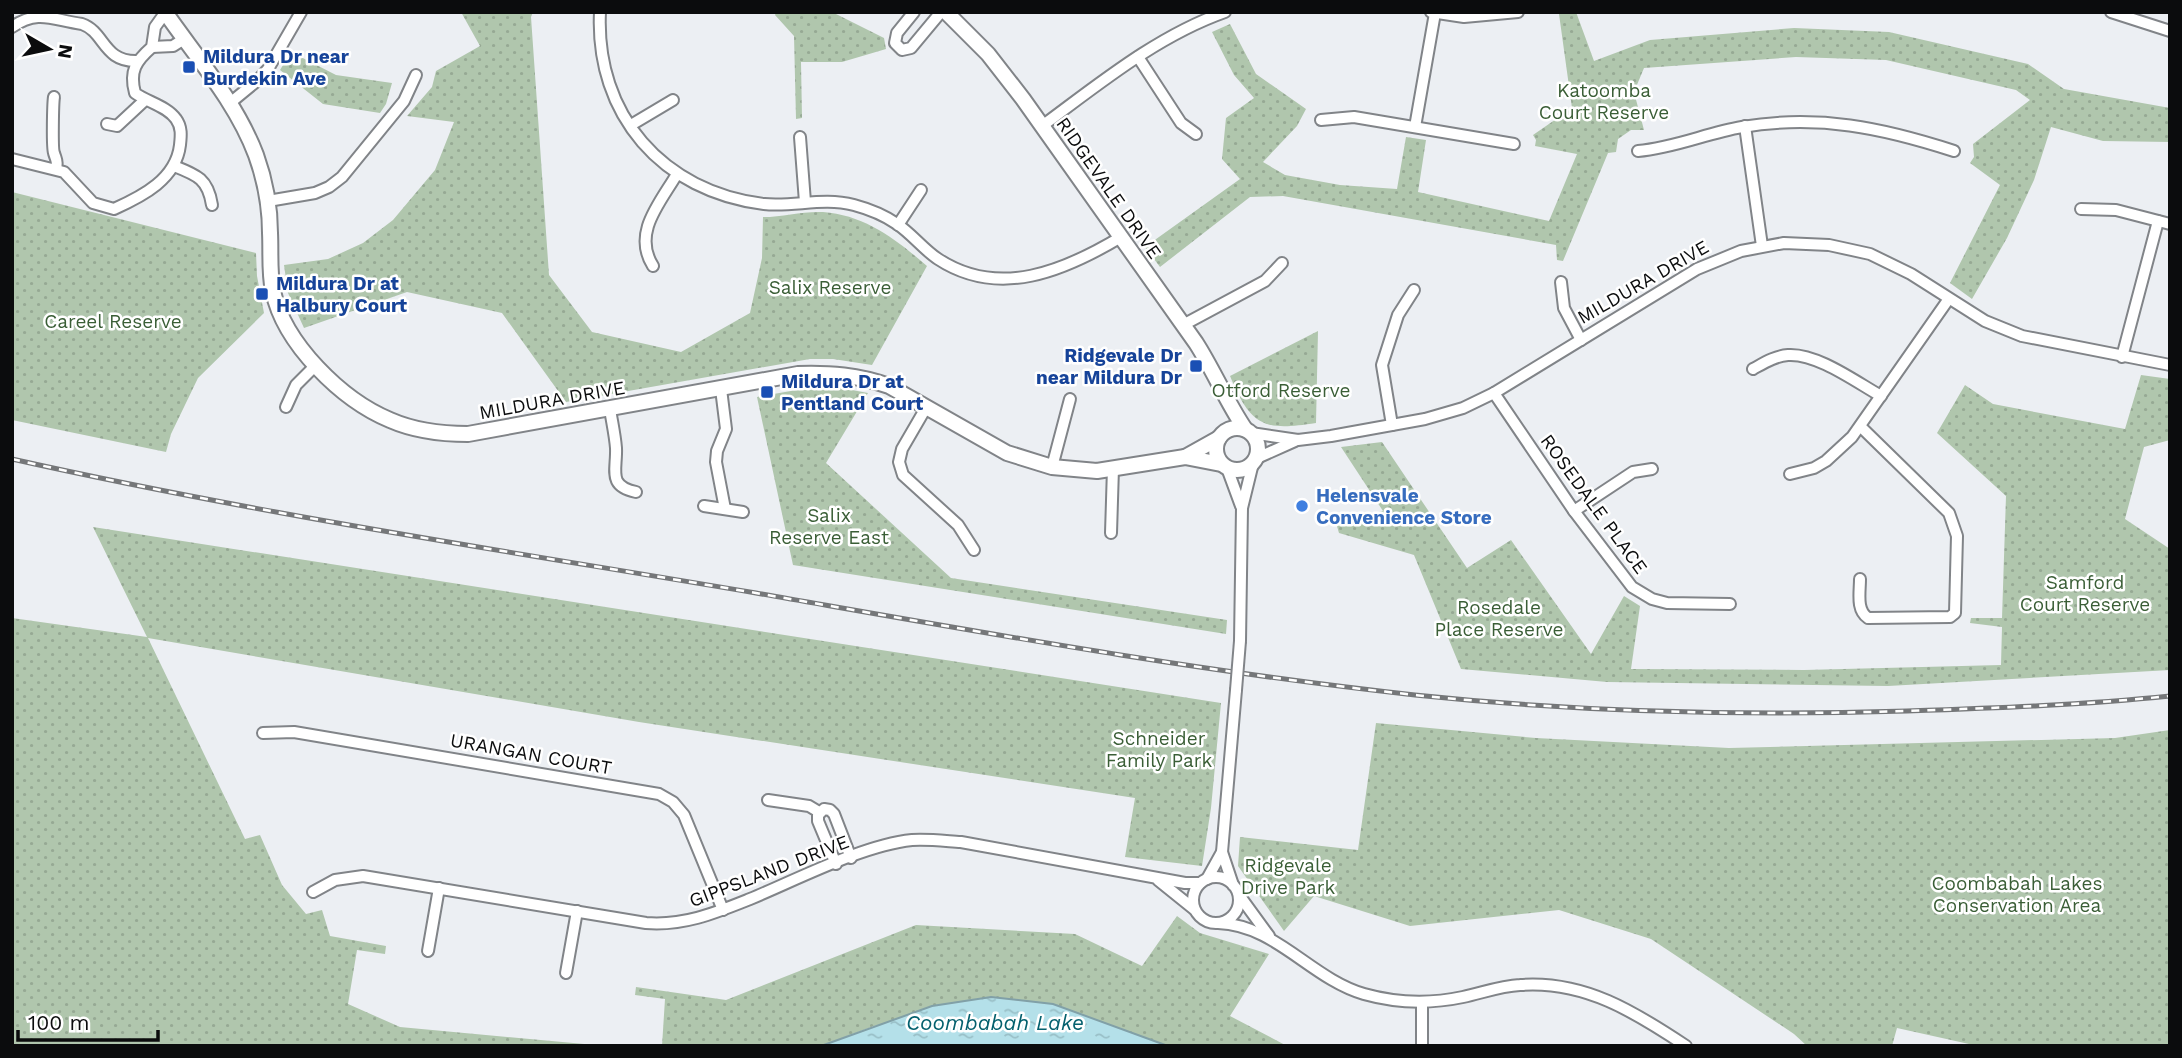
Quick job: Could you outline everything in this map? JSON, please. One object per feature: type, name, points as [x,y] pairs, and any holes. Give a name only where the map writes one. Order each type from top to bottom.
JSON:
[{"type":"street","points":[[230,103],[268,69],[301,12]]},
{"type":"street","points":[[600,12],[600,46],[615,104],[656,156],[677,174],[696,185],[739,200],[768,204],[829,201],[850,204],[869,210],[898,225],[939,259],[967,272],[998,279],[1037,276],[1095,252],[1121,237]]},
{"type":"street","points":[[914,12],[895,36],[895,43],[902,50],[911,48],[944,12]]},
{"type":"street","name":"RIDGEVALE DRIVE","points":[[944,12],[988,54],[1042,126],[1204,355],[1224,398],[1248,431]]},
{"type":"street","points":[[1415,127],[1433,13],[1480,17],[1518,12]]},
{"type":"street","points":[[2111,12],[2170,31]]},
{"type":"street","points":[[12,159],[64,172],[93,203],[114,209],[155,187],[169,175],[180,148],[181,130],[176,118],[135,93],[131,79],[137,61],[152,47],[155,27],[165,13]]},
{"type":"street","name":"MILDURA DRIVE","points":[[165,13],[230,103],[256,155],[268,201],[273,292],[292,336],[316,365],[347,395],[390,420],[428,431],[468,434],[797,374],[834,372],[889,386],[927,405],[1007,453],[1052,467],[1097,471],[1185,457],[1224,466]]},
{"type":"street","points":[[1042,126],[1138,57],[1220,13]]},
{"type":"street","points":[[15,21],[36,15],[75,18],[89,26],[111,54],[137,61]]},
{"type":"street","points":[[152,47],[173,47],[184,39]]},
{"type":"street","points":[[1138,57],[1181,123],[1196,134]]},
{"type":"street","points":[[268,201],[315,193],[342,177],[404,101],[416,75]]},
{"type":"street","points":[[54,97],[52,109],[57,169]]},
{"type":"street","points":[[107,124],[117,126],[145,100]]},
{"type":"street","points":[[631,125],[673,100]]},
{"type":"street","points":[[1321,120],[1354,117],[1514,144]]},
{"type":"street","points":[[1637,151],[1662,149],[1745,127],[1798,122],[1857,125],[1902,134],[1954,151]]},
{"type":"street","points":[[1745,127],[1762,246]]},
{"type":"street","points":[[800,137],[805,202]]},
{"type":"street","points":[[40,165],[44,152],[54,154]]},
{"type":"street","points":[[174,166],[196,175],[205,184],[212,205]]},
{"type":"street","points":[[653,266],[645,247],[645,233],[677,174]]},
{"type":"street","points":[[898,225],[920,190]]},
{"type":"street","points":[[2081,209],[2116,210],[2164,223],[2122,357]]},
{"type":"street","name":"MILDURA DRIVE","points":[[1255,461],[1298,440],[1445,414],[1494,393],[1698,269],[1741,251],[1762,246],[1810,243],[1870,254],[1902,269],[1984,321],[2022,336],[2170,365]]},
{"type":"street","points":[[1183,325],[1265,281],[1282,263]]},
{"type":"street","points":[[1561,282],[1564,308],[1581,340]]},
{"type":"street","points":[[1392,425],[1382,365],[1398,315],[1414,290]]},
{"type":"street","points":[[1790,474],[1814,468],[1826,461],[1861,427],[1948,300]]},
{"type":"street","points":[[1753,369],[1773,358],[1802,355],[1881,396]]},
{"type":"street","points":[[286,408],[296,385],[316,365]]},
{"type":"street","points":[[721,389],[726,429],[717,451],[716,462],[724,509]]},
{"type":"street","name":"ROSEDALE PLACE","points":[[1494,393],[1623,579],[1640,593],[1667,603],[1730,604]]},
{"type":"street","name":"RIDGEVALE DRIVE","points":[[1221,435],[1224,398]]},
{"type":"street","points":[[1052,467],[1069,400]]},
{"type":"street","points":[[927,405],[902,449],[899,462],[903,475],[958,525],[974,550]]},
{"type":"street","points":[[610,410],[616,445],[614,471],[617,481],[621,487],[636,492]]},
{"type":"street","points":[[1860,579],[1860,607],[1868,618],[1950,617],[1955,613],[1957,536],[1949,513],[1861,427]]},
{"type":"street","points":[[1218,923],[1225,922],[1236,912],[1238,906],[1235,888],[1222,852],[1240,641],[1242,508],[1258,444],[1248,431],[1234,428],[1221,435],[1216,452],[1242,508]]},
{"type":"street","name":"MILDURA DRIVE","points":[[1248,431],[1298,440]]},
{"type":"street","name":"MILDURA DRIVE","points":[[1185,457],[1221,435]]},
{"type":"street","points":[[1224,466],[1241,470],[1255,461]]},
{"type":"street","points":[[1111,533],[1113,468]]},
{"type":"street","points":[[1574,511],[1633,472],[1652,469]]},
{"type":"street","points":[[704,506],[743,512]]},
{"type":"street","name":"URANGAN COURT","points":[[263,733],[294,732],[659,794],[673,802],[684,815],[723,910]]},
{"type":"street","points":[[768,800],[809,806],[820,812]]},
{"type":"street","points":[[820,812],[827,809],[832,811],[851,858]]},
{"type":"street","points":[[820,812],[818,821],[836,864]]},
{"type":"street","name":"GIPPSLAND DRIVE","points":[[313,892],[335,880],[363,876],[658,924],[691,921],[851,858],[913,840],[945,841],[1185,883],[1203,881]]},
{"type":"street","points":[[1222,852],[1193,895],[1195,909],[1204,920],[1236,924],[1270,938],[1346,987],[1385,999],[1422,1003],[1521,985],[1570,988],[1611,1000],[1686,1046]]},
{"type":"street","points":[[1203,881],[1221,877],[1235,888],[1270,938]]},
{"type":"street","name":"GIPPSLAND DRIVE","points":[[1156,878],[1195,909]]},
{"type":"street","points":[[428,951],[439,888]]},
{"type":"street","points":[[566,973],[577,911]]},
{"type":"street","points":[[1422,1003],[1422,1046]]},
{"type":"green space","name":"Salix Reserve","points":[[461,12],[533,12],[531,17],[549,275],[592,332],[681,352],[750,313],[762,258],[763,217],[823,212],[853,218],[880,230],[927,266],[872,365],[833,359],[810,359],[566,402],[502,313],[407,292],[304,328],[288,293],[284,265],[328,259],[363,243],[393,220],[435,170],[454,122],[407,116],[432,87],[436,71],[480,46]]},
{"type":"green space","points":[[776,12],[832,12],[884,38],[886,49],[842,62],[801,62],[802,118],[796,119],[794,36],[775,15]]},
{"type":"green space","name":"Katoomba Court Reserve","points":[[1576,12],[1594,61],[1650,40],[1794,28],[1889,32],[2028,64],[2064,89],[2170,108],[2170,142],[2103,141],[2051,127],[2034,180],[2007,238],[1972,299],[1950,283],[2000,185],[1970,163],[1974,157],[1973,144],[2030,100],[2016,90],[1886,60],[1796,57],[1644,68],[1634,92],[1644,130],[1631,130],[1618,139],[1616,152],[1608,153],[1563,261],[1557,260],[1556,245],[1283,196],[1250,197],[1160,267],[1145,247],[1240,179],[1222,159],[1226,118],[1254,98],[1234,75],[1212,32],[1230,24],[1256,74],[1306,109],[1297,126],[1263,162],[1285,175],[1340,185],[1397,189],[1406,137],[1426,140],[1418,192],[1549,221],[1577,154],[1535,146],[1533,135],[1572,108],[1559,14]]},
{"type":"green space","points":[[291,52],[336,75],[392,83],[386,104],[380,113],[323,104],[280,70]]},
{"type":"green space","name":"Careel Reserve","points":[[12,192],[256,253],[264,313],[198,378],[171,434],[166,452],[12,420]]},
{"type":"green space","name":"Otford Reserve","points":[[1318,331],[1316,423],[1284,426],[1261,422],[1245,406],[1230,376]]},
{"type":"green space","name":"Samford Court Reserve","points":[[2141,375],[2170,379],[2170,440],[2144,447],[2125,519],[2170,549],[2170,670],[1888,686],[1607,682],[1461,669],[1414,555],[1339,533],[1336,523],[1383,511],[1341,447],[1382,442],[1467,568],[1511,540],[1591,654],[1624,596],[1640,606],[1631,669],[1804,670],[2001,665],[2002,627],[1970,623],[1971,618],[2002,618],[2006,496],[1937,433],[1965,385],[1993,404],[2125,429]]},
{"type":"green space","name":"Salix Reserve East","points":[[814,387],[836,387],[868,393],[826,463],[951,578],[1227,620],[1226,634],[793,565],[757,397]]},
{"type":"green space","name":"Schneider Family Park","points":[[93,527],[1221,703],[1211,808],[1202,866],[1125,857],[1135,798],[639,722],[148,638],[245,839],[260,835],[282,885],[306,914],[322,910],[330,936],[386,946],[385,954],[357,950],[348,1004],[400,1027],[606,1046],[12,1046],[12,618],[147,637]]},
{"type":"green space","name":"Coombabah Lakes Conservation Area","points":[[1376,723],[1536,738],[1729,748],[2115,738],[2170,730],[2170,1046],[1978,1046],[1897,1028],[1892,1046],[1807,1046],[1794,1034],[1651,939],[1559,910],[1410,926],[1314,896],[1284,931],[1238,866],[1240,837],[1358,850]]},
{"type":"green space","points":[[1177,916],[1200,933],[1269,954],[1230,1016],[1287,1046],[1168,1046],[1053,1004],[874,1026],[821,1046],[662,1046],[665,999],[635,995],[636,987],[726,1000],[916,925],[1075,934],[1142,966]]},
{"type":"water","name":"Coombabah Lake","points":[[991,997],[1053,1004],[1168,1046],[821,1046],[932,1006]]},
{"type":"railway","points":[[12,459],[290,514],[1002,636],[1250,674],[1415,695],[1600,709],[1784,713],[2006,707],[2170,696]]},
{"type":"place","name":"Mildura Dr near Burdekin Ave","points":[[189,67]]},
{"type":"place","name":"Mildura Dr at Halbury Court","points":[[262,294]]},
{"type":"place","name":"Ridgevale Dr near Mildura Dr","points":[[1196,366]]},
{"type":"place","name":"Mildura Dr at Pentland Court","points":[[767,392]]},
{"type":"place","name":"Helensvale Convenience Store","points":[[1302,506]]},
{"type":"park label","name":"Rosedale Place Reserve","points":[[1499,618]]},
{"type":"park label","name":"Ridgevale Drive Park","points":[[1288,876]]}]
